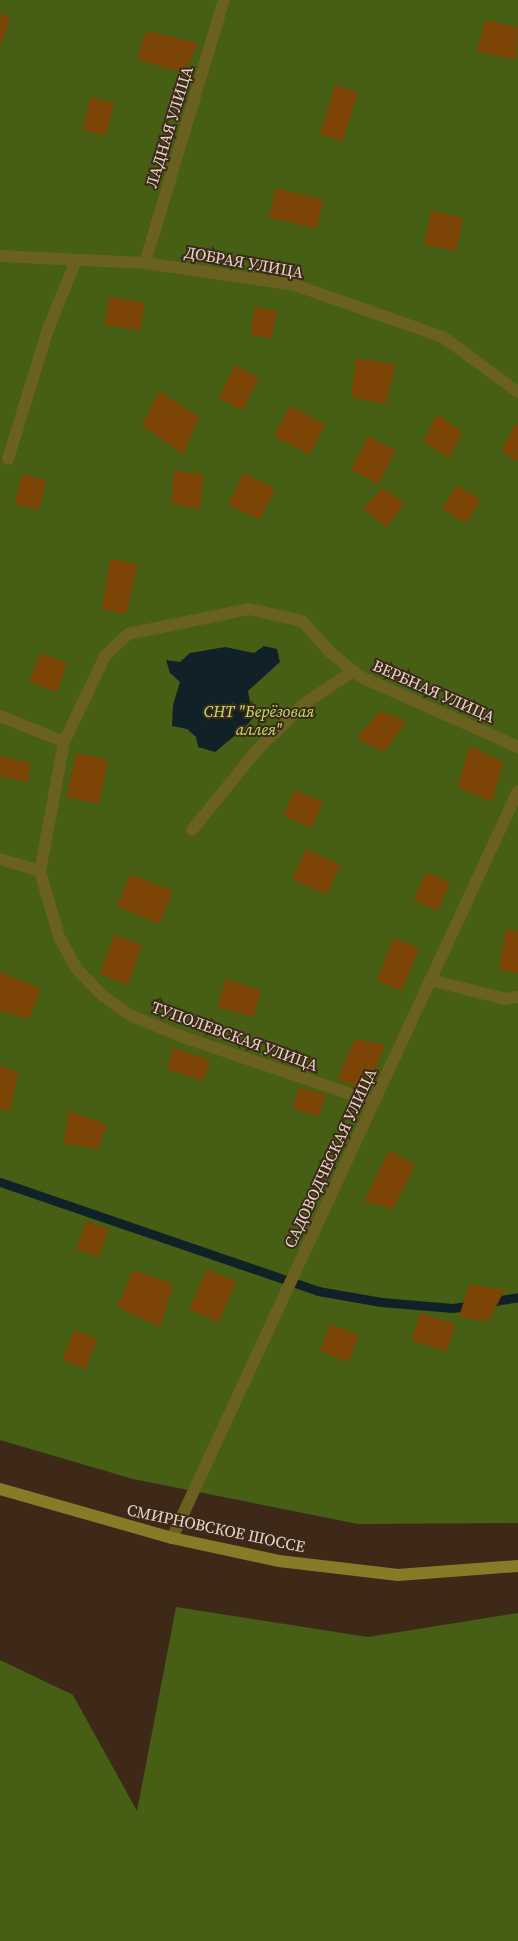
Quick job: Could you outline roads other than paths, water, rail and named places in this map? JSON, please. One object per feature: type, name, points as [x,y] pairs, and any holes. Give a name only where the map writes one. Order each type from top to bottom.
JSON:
[{"type":"main road","name":"СМИРНОВСКОЕ ШОССЕ","points":[[0,1490],[172,1538],[279,1561],[398,1575],[518,1566]]},
{"type":"lane","name":"ЛАДНАЯ УЛИЦА","points":[[145,263],[224,0]]},
{"type":"lane","name":"ДОБРАЯ УЛИЦА","points":[[0,256],[145,263],[295,285],[443,337],[518,392]]},
{"type":"lane","points":[[8,459],[48,329],[76,260]]},
{"type":"lane","name":"ВЕРБНАЯ УЛИЦА","points":[[64,742],[105,656],[128,634],[249,609],[302,621],[331,653],[353,671],[518,747]]},
{"type":"lane","points":[[192,830],[257,750],[297,710],[353,671]]},
{"type":"lane","points":[[0,716],[64,742]]},
{"type":"lane","name":"ТУПОЛЕВСКАЯ УЛИЦА","points":[[64,742],[40,871],[59,937],[76,968],[102,995],[130,1015],[183,1037],[374,1102]]},
{"type":"lane","name":"САДОВОДЧЕСКАЯ УЛИЦА","points":[[172,1538],[518,793]]},
{"type":"lane","points":[[0,859],[40,871]]},
{"type":"lane","points":[[430,980],[505,999],[518,997]]},
{"type":"water","points":[[264,646],[277,649],[280,662],[248,691],[253,718],[244,728],[215,752],[198,747],[196,737],[187,729],[172,726],[173,705],[180,682],[170,673],[166,660],[180,662],[190,653],[225,647],[254,653]]},
{"type":"waterway","points":[[0,1182],[318,1291],[381,1302],[453,1308],[473,1305]]},
{"type":"waterway","points":[[488,1302],[518,1297]]},
{"type":"park label","name":"СНТ \"Берёзовая аллея\"","points":[[259,720]]}]
